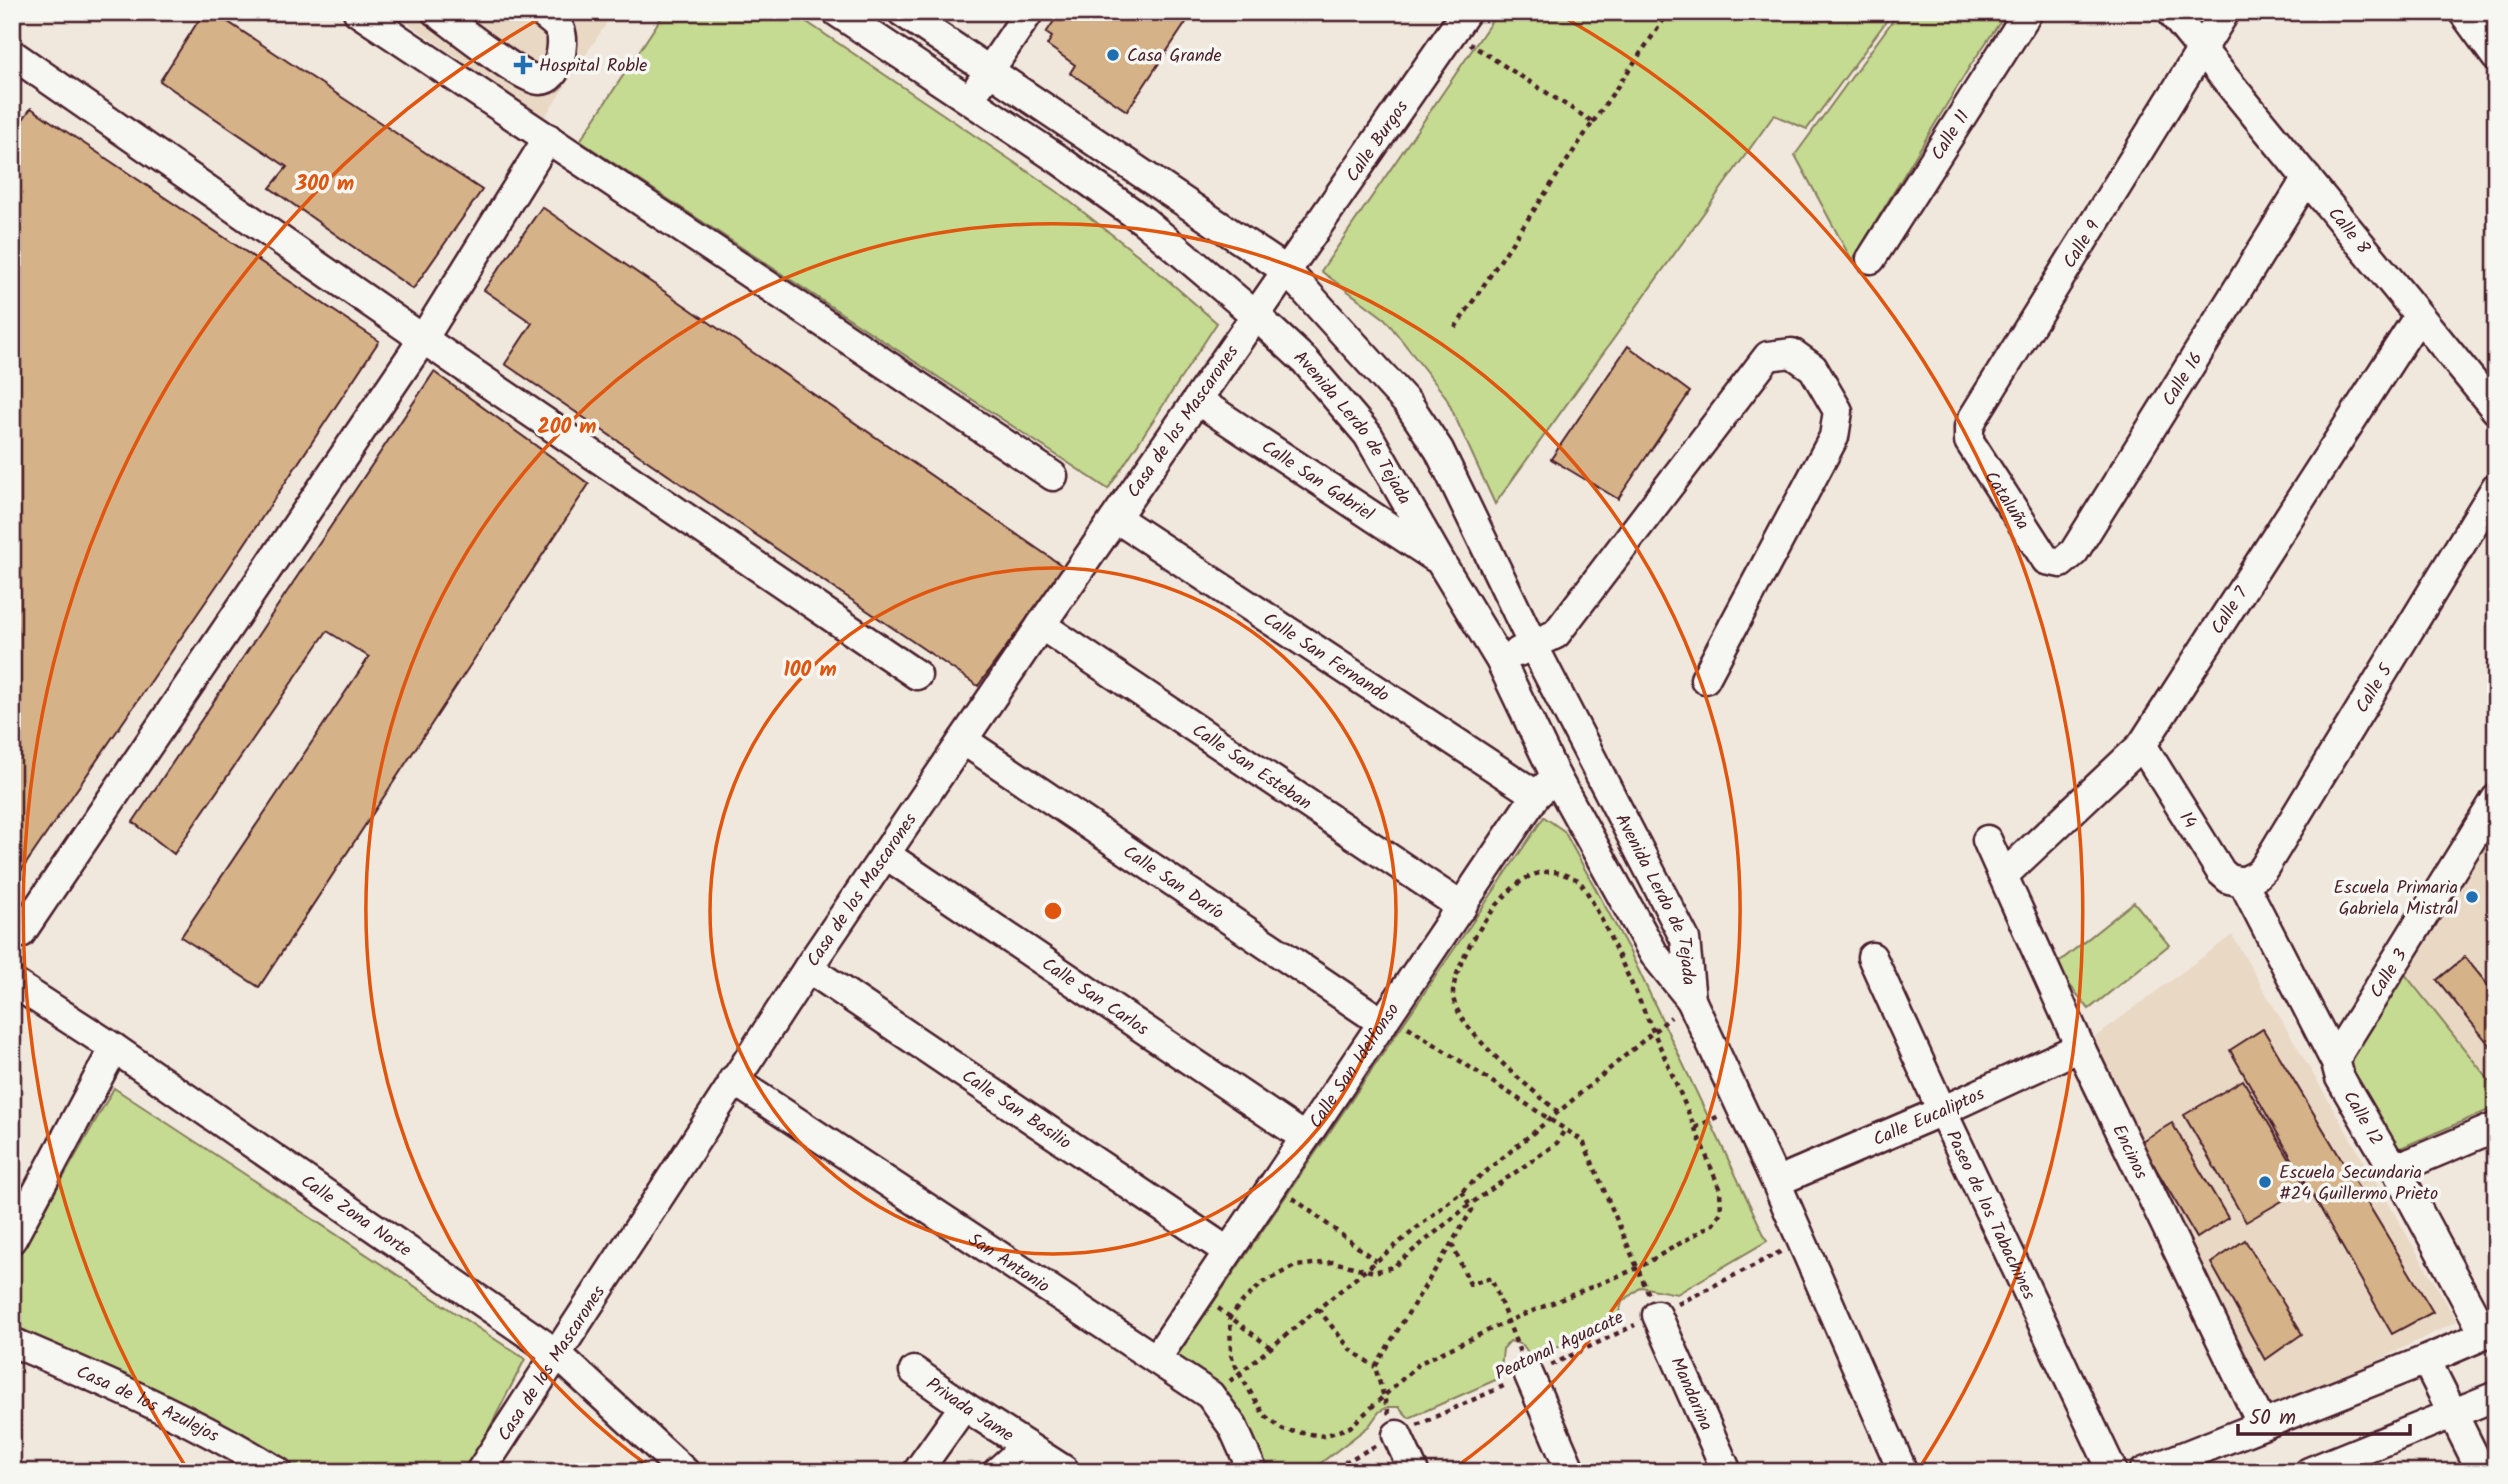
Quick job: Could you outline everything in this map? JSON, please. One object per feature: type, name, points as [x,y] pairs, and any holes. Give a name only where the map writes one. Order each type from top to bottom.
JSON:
[{"type":"street","points":[[358,12],[1053,476]]},
{"type":"street","points":[[436,12],[508,64],[529,77],[541,80],[556,68],[562,36],[558,27],[540,12]]},
{"type":"street","name":"Avenida Lerdo de Tejada","points":[[837,12],[1058,159],[1144,222],[1255,315],[1305,361],[1368,435],[1500,660],[1546,786],[1654,954],[1690,1000],[1776,1182],[1903,1472]]},
{"type":"street","name":"Avenida Lerdo de Tejada","points":[[902,12],[1287,271],[1409,405],[1439,450],[1533,645],[1685,939],[1690,1000]]},
{"type":"street","points":[[969,100],[1030,12]]},
{"type":"street","name":"Calle 11","points":[[1871,259],[2028,12]]},
{"type":"street","points":[[2171,12],[2202,49]]},
{"type":"street","name":"Calle 9","points":[[1969,441],[1969,427],[1973,418],[2225,12]]},
{"type":"street","points":[[2463,12],[2496,57]]},
{"type":"street","name":"Calle Burgos","points":[[1255,315],[1455,20]]},
{"type":"street","name":"Calle 8","points":[[2202,49],[2496,411]]},
{"type":"street","points":[[12,54],[423,339],[917,675]]},
{"type":"street","points":[[21,933],[423,339],[548,138]]},
{"type":"street","name":"Calle 16","points":[[2046,560],[2061,563],[2074,552],[2307,178]]},
{"type":"street","name":"Casa de los Mascarones","points":[[480,1472],[808,968],[1255,315]]},
{"type":"street","name":"Calle 7","points":[[2004,874],[2142,745],[2418,317]]},
{"type":"street","points":[[1500,660],[1556,634],[1769,356],[1792,353],[1813,368],[1838,411],[1834,437],[1705,678]]},
{"type":"street","name":"Calle San Gabriel","points":[[1198,400],[1440,561]]},
{"type":"street","name":"Cataluña","points":[[1969,441],[2046,560]]},
{"type":"street","name":"Calle 5","points":[[2243,882],[2264,868],[2496,487]]},
{"type":"street","name":"Calle San Fernando","points":[[1116,518],[1546,786]]},
{"type":"street","name":"Calle San Esteban","points":[[1041,625],[1462,907]]},
{"type":"street","name":"Calle San Darío","points":[[963,740],[1383,1023]]},
{"type":"street","name":"14","points":[[2142,745],[2221,872],[2229,879],[2243,882]]},
{"type":"street","name":"Calle San Idelfonso","points":[[1156,1359],[1546,786]]},
{"type":"street","name":"Calle 3","points":[[2338,1070],[2339,1052],[2496,799]]},
{"type":"street","name":"Encinos","points":[[1987,840],[2080,1047],[2262,1425]]},
{"type":"street","name":"Calle San Carlos","points":[[885,854],[1305,1138]]},
{"type":"street","name":"Calle 12","points":[[2243,882],[2338,1070],[2490,1333]]},
{"type":"street","name":"Paseo de los Tabachines","points":[[1872,957],[2113,1472]]},
{"type":"street","name":"Calle San Basilio","points":[[808,968],[1227,1251]]},
{"type":"street","name":"Calle Zona Norte","points":[[12,982],[114,1048],[556,1353],[685,1472]]},
{"type":"street","name":"Calle Eucaliptos","points":[[1776,1182],[1942,1111],[2080,1047]]},
{"type":"street","points":[[12,1239],[114,1048]]},
{"type":"street","name":"San Antonio","points":[[733,1080],[1210,1395],[1233,1427],[1253,1472]]},
{"type":"street","points":[[2390,1160],[2408,1164],[2496,1127]]},
{"type":"street","name":"Mandarina","points":[[1657,1315],[1727,1472]]},
{"type":"street","points":[[2144,1472],[2490,1333]]},
{"type":"street","name":"Casa de los Azulejos","points":[[12,1342],[196,1425],[278,1472]]},
{"type":"street","points":[[2426,1360],[2482,1472]]},
{"type":"street","name":"Privada Jame","points":[[914,1371],[1064,1469]]},
{"type":"street","points":[[1529,1375],[1570,1472]]},
{"type":"street","points":[[2309,1472],[2496,1396]]},
{"type":"street","points":[[917,1472],[964,1406]]},
{"type":"street","points":[[1397,1435],[1414,1472]]},
{"type":"street","points":[[997,1472],[1026,1446]]},
{"type":"path","points":[[1455,328],[1668,12]]},
{"type":"path","points":[[1455,20],[1593,122]]},
{"type":"path","points":[[1558,1112],[1483,1045],[1462,1016],[1453,996],[1459,967],[1483,922],[1515,885],[1531,875],[1555,871],[1579,881],[1606,929],[1655,1031],[1720,1189],[1721,1212],[1713,1224],[1638,1268],[1508,1321],[1420,1363],[1350,1427],[1324,1436],[1314,1435],[1283,1430],[1265,1415],[1231,1356],[1230,1317],[1243,1300],[1264,1282],[1294,1266],[1333,1262],[1374,1272],[1393,1267],[1469,1205],[1557,1143],[1565,1129]]},
{"type":"path","points":[[1210,1395],[1550,1119],[1690,1000]]},
{"type":"path","points":[[1383,1023],[1407,1026],[1583,1141],[1657,1315]]},
{"type":"path","points":[[1273,1184],[1376,1261]]},
{"type":"path","points":[[1375,1367],[1472,1210],[1462,1191]]},
{"type":"path","name":"Peatonal Aguacate","points":[[1327,1472],[1397,1435],[1657,1315],[1802,1241]]},
{"type":"path","points":[[1452,1243],[1470,1284],[1491,1278],[1529,1375]]},
{"type":"path","points":[[1199,1293],[1271,1348]]},
{"type":"path","points":[[1318,1309],[1350,1349],[1375,1367],[1397,1435]]},
{"type":"shaded area","name":"Hospital Roble","points":[[392,12],[614,12],[544,118]]},
{"type":"shaded area","name":"Escuela Primaria Gabriela Mistral","points":[[2496,826],[2496,1089],[2400,968]]},
{"type":"shaded area","name":"Escuela Secundaria #24 Guillermo Prieto","points":[[2232,935],[2457,1321],[2336,1381],[2263,1411],[2087,1043]]},
{"type":"green space","points":[[665,12],[792,12],[1055,190],[1147,262],[1217,323],[1108,489],[580,141]]},
{"type":"green space","points":[[1498,12],[1893,12],[1807,129],[1774,115],[1495,504],[1446,397],[1385,319],[1321,271]]},
{"type":"green space","points":[[1899,12],[2007,12],[1970,66],[1852,261],[1795,155]]},
{"type":"green space","points":[[1544,817],[1564,831],[1629,950],[1767,1241],[1677,1294],[1641,1287],[1622,1302],[1616,1323],[1531,1357],[1523,1345],[1510,1341],[1503,1349],[1500,1378],[1409,1418],[1399,1407],[1388,1407],[1379,1412],[1369,1426],[1309,1472],[1265,1472],[1251,1434],[1234,1404],[1210,1378],[1177,1356]]},
{"type":"green space","points":[[2134,902],[2169,945],[2089,1009],[2054,966]]},
{"type":"green space","points":[[2400,968],[2496,1089],[2496,1107],[2396,1150],[2345,1056]]},
{"type":"green space","points":[[114,1088],[525,1359],[467,1472],[303,1472],[189,1406],[12,1334],[12,1268]]},
{"type":"building","points":[[204,12],[213,12],[482,190],[413,289],[270,188],[287,167],[160,81]]},
{"type":"building","name":"Casa Grande","points":[[1060,12],[1193,12],[1127,111],[1070,73],[1075,65],[1047,45],[1052,37],[1046,33]]},
{"type":"building","points":[[31,108],[379,341],[226,572],[12,884],[12,135]]},
{"type":"building","points":[[542,207],[1064,567],[978,686],[505,364],[532,323],[484,290]]},
{"type":"building","points":[[1628,346],[1690,392],[1618,499],[1551,459]]},
{"type":"building","points":[[434,372],[589,484],[259,987],[181,937],[369,657],[327,631],[174,854],[133,822]]},
{"type":"building","points":[[2465,957],[2496,995],[2496,1053],[2437,980]]},
{"type":"building","points":[[2263,1029],[2433,1312],[2392,1334],[2230,1050]]},
{"type":"building","points":[[2243,1080],[2306,1187],[2246,1222],[2184,1115]]},
{"type":"building","points":[[2172,1123],[2228,1218],[2197,1238],[2140,1142]]},
{"type":"building","points":[[2245,1240],[2302,1334],[2265,1360],[2211,1263]]},
{"type":"place","name":"Casa Grande","points":[[1113,55]]},
{"type":"place","name":"Hospital Roble","points":[[523,65]]},
{"type":"place","name":"Escuela Primaria Gabriela Mistral","points":[[2472,897]]},
{"type":"place","name":"Escuela Secundaria #24 Guillermo Prieto","points":[[2265,1182]]}]
